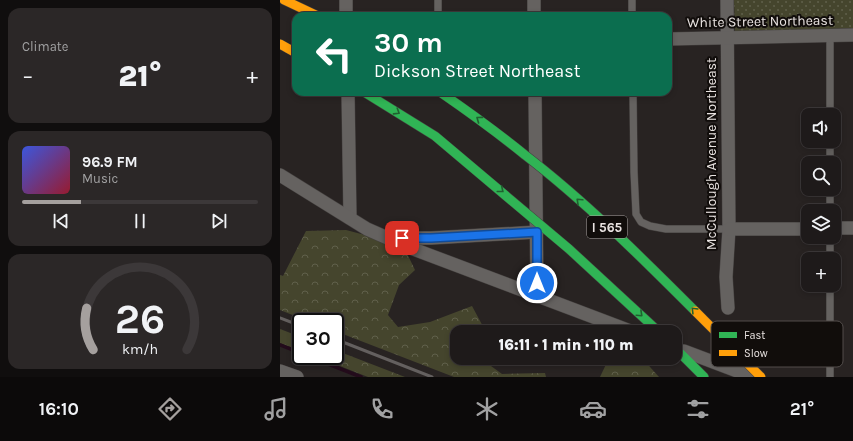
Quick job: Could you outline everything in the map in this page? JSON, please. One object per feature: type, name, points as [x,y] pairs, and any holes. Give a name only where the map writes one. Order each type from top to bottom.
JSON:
[{"type":"highway","points":[[284,0],[310,12]]},
{"type":"highway","points":[[280,44],[292,51]]},
{"type":"highway","name":"I 565","points":[[370,96],[435,136],[569,249],[651,325]]},
{"type":"highway","name":"I 565","points":[[446,96],[512,143],[566,188],[670,285],[711,326]]},
{"type":"highway","points":[[569,249],[637,325]]},
{"type":"highway","points":[[682,355],[704,377]]},
{"type":"highway","name":"I 565","points":[[751,367],[761,377]]},
{"type":"street","points":[[346,0],[346,12]]},
{"type":"street","points":[[534,0],[534,12]]},
{"type":"street","name":"McCullough Avenue Northeast","points":[[727,0],[729,229],[726,277],[728,308]]},
{"type":"street","name":"White Street Northeast","points":[[672,39],[853,35]]},
{"type":"street","points":[[348,96],[350,218]]},
{"type":"street","points":[[535,96],[537,296]]},
{"type":"street","points":[[280,175],[368,229],[387,238],[614,325]]},
{"type":"street","points":[[841,228],[853,228]]},
{"type":"street","points":[[729,229],[801,229]]},
{"type":"street","points":[[387,238],[431,238],[537,232]]},
{"type":"street","points":[[682,351],[711,361]]},
{"type":"street","points":[[726,367],[753,377]]},
{"type":"lane","points":[[438,0],[438,12]]},
{"type":"lane","points":[[632,0],[632,12]]},
{"type":"lane","points":[[830,36],[830,108]]},
{"type":"lane","points":[[633,96],[636,214],[641,222],[650,226],[666,228],[729,229]]},
{"type":"lane","points":[[830,292],[830,321]]},
{"type":"green space","points":[[734,0],[853,0],[853,30],[735,34]]},
{"type":"green space","points":[[346,230],[403,245],[415,270],[399,285],[388,315],[398,327],[430,322],[472,306],[482,325],[450,325],[450,365],[490,365],[502,374],[545,373],[546,377],[454,377],[344,334],[344,313],[292,313],[292,315],[280,310],[280,275],[283,276],[306,231]]},
{"type":"green space","points":[[280,329],[292,334],[292,348],[280,343]]},
{"type":"green space","points":[[344,353],[405,377],[368,377],[337,365],[344,365]]},
{"type":"green space","points":[[606,365],[648,365],[659,377],[600,377]]},
{"type":"waterway","points":[[280,345],[292,350]]},
{"type":"waterway","points":[[331,365],[361,377]]},
{"type":"railway","points":[[280,318],[292,323]]},
{"type":"railway","points":[[344,343],[432,377]]},
{"type":"traffic: fast","points":[[370,96],[435,136],[569,249],[651,325]]},
{"type":"traffic: fast","points":[[446,96],[473,115],[548,173],[634,250],[695,311]]},
{"type":"traffic: fast","points":[[682,355],[704,377]]},
{"type":"traffic: slow","points":[[284,0],[310,12]]},
{"type":"traffic: slow","points":[[280,44],[292,51]]},
{"type":"traffic: slow","points":[[695,311],[711,327]]},
{"type":"traffic: slow","points":[[751,367],[761,377]]},
{"type":"route","points":[[402,238],[431,238],[537,232],[537,283]]}]
